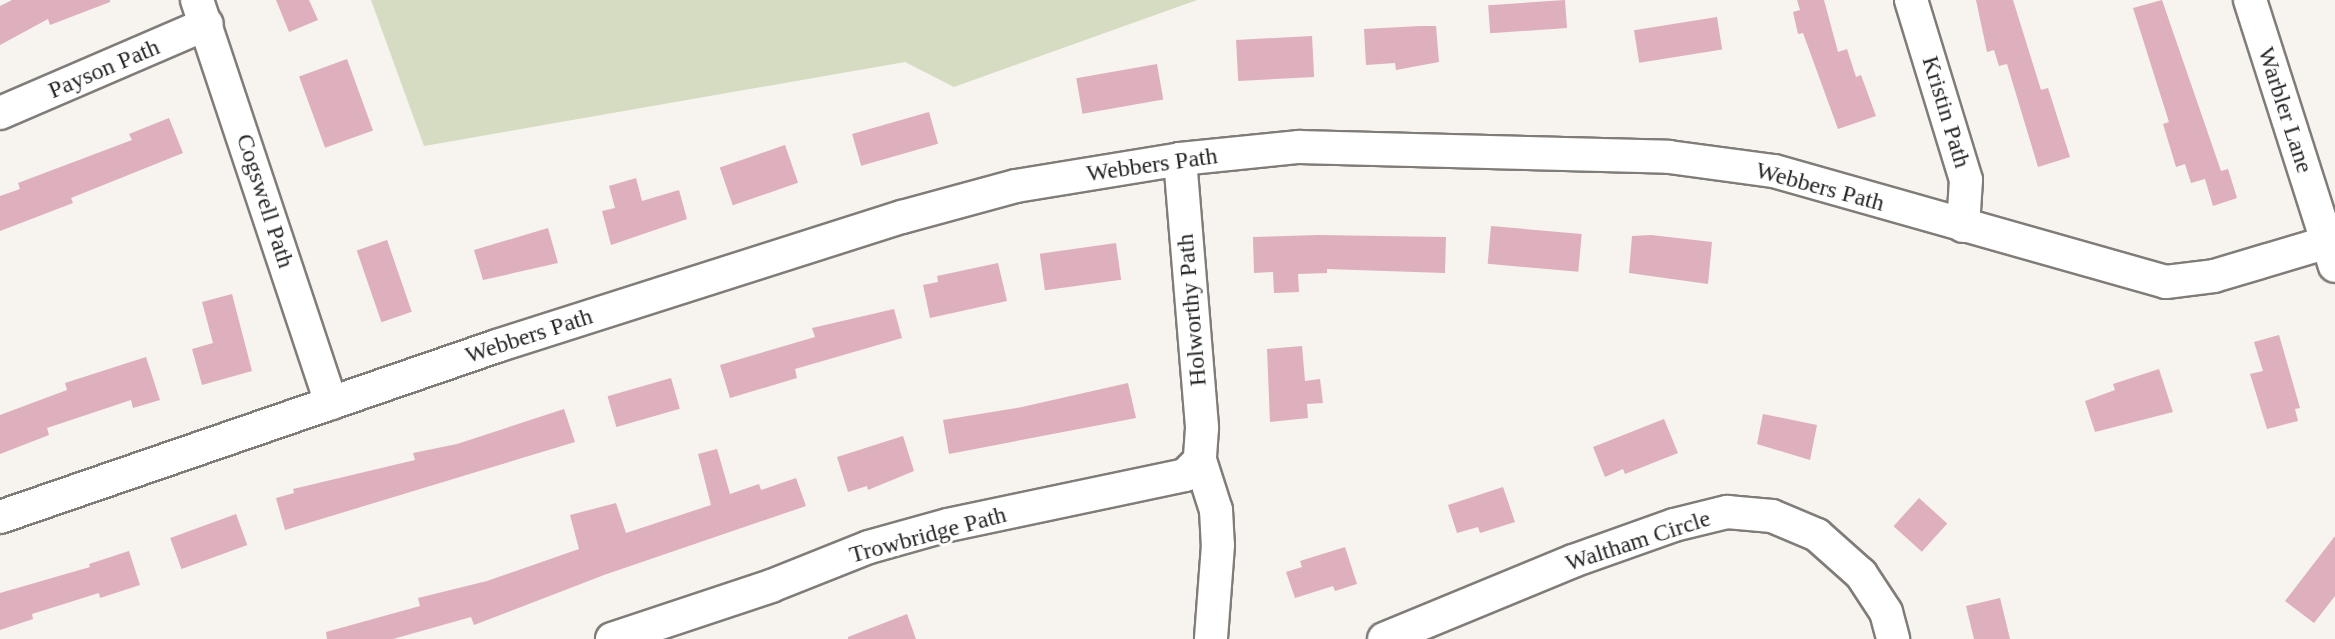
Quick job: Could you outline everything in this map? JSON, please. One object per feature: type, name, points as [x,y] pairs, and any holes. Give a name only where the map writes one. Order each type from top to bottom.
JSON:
[{"type":"street","name":"Kristin Path","points":[[1911,0],[1966,180],[1963,226]]},
{"type":"street","name":"Warbler Lane","points":[[2250,0],[2332,249]]},
{"type":"street","name":"Payson Path","points":[[0,113],[202,12]]},
{"type":"street","name":"Cogswell Path","points":[[202,12],[331,403]]},
{"type":"street","name":"Webbers Path","points":[[0,517],[497,346],[902,217],[1016,186],[1180,159],[1299,147],[1669,157],[1774,171],[2166,282],[2204,279],[2332,249]]},
{"type":"street","name":"Holworthy Path","points":[[1180,159],[1202,428],[1200,460],[1216,510],[1218,545],[1211,639]]},
{"type":"street","name":"Trowbridge Path","points":[[612,639],[771,586],[869,547],[948,525],[1185,475],[1200,460]]},
{"type":"street","name":"Waltham Circle","points":[[1384,639],[1573,561],[1674,525],[1727,512],[1772,516],[1817,535],[1861,574],[1886,612],[1893,639]]},
{"type":"green space","points":[[371,0],[1197,0],[954,87],[905,62],[424,146]]},
{"type":"building","points":[[12,0],[110,2],[50,25],[48,19],[0,45],[0,6]]},
{"type":"building","points":[[276,0],[309,0],[318,20],[289,32]]},
{"type":"building","points":[[1565,0],[1567,28],[1490,33],[1488,5]]},
{"type":"building","points":[[1797,0],[1824,0],[1838,52],[1847,49],[1856,77],[1861,75],[1876,116],[1838,129],[1803,33],[1798,34],[1793,12],[1800,10]]},
{"type":"building","points":[[1976,0],[2013,0],[2041,90],[2048,88],[2070,157],[2038,167],[2007,64],[1999,66],[1994,50],[1987,52]]},
{"type":"building","points":[[2162,0],[2221,171],[2228,169],[2237,198],[2213,206],[2205,179],[2191,183],[2185,164],[2176,167],[2163,124],[2169,122],[2133,8]]},
{"type":"building","points":[[1717,17],[1722,50],[1639,63],[1634,30]]},
{"type":"building","points":[[1436,26],[1439,62],[1396,70],[1395,63],[1366,65],[1364,29]]},
{"type":"building","points":[[1312,36],[1314,77],[1238,81],[1236,40]]},
{"type":"building","points":[[347,59],[373,130],[325,148],[299,76]]},
{"type":"building","points":[[1157,64],[1163,99],[1082,114],[1076,78]]},
{"type":"building","points":[[929,112],[938,144],[861,166],[852,134]]},
{"type":"building","points":[[169,118],[183,153],[71,198],[73,203],[0,231],[0,196],[20,189],[18,183],[132,140],[129,134]]},
{"type":"building","points":[[785,145],[798,183],[733,205],[720,167]]},
{"type":"building","points":[[636,178],[642,201],[679,190],[687,219],[611,245],[602,211],[615,208],[609,186]]},
{"type":"building","points":[[1491,226],[1582,234],[1578,272],[1488,264]]},
{"type":"building","points":[[548,228],[558,263],[483,280],[474,250]]},
{"type":"building","points":[[1651,235],[1712,242],[1708,284],[1629,273],[1632,236]]},
{"type":"building","points":[[1253,237],[1446,237],[1445,273],[1327,269],[1327,273],[1298,274],[1299,292],[1274,293],[1273,272],[1254,273]]},
{"type":"building","points":[[387,240],[412,312],[381,322],[357,250]]},
{"type":"building","points":[[1116,243],[1121,280],[1045,290],[1040,254]]},
{"type":"building","points":[[998,263],[1007,301],[930,318],[923,285],[938,282],[937,276]]},
{"type":"building","points":[[232,294],[252,371],[202,385],[192,349],[213,343],[202,302]]},
{"type":"building","points":[[894,309],[902,338],[795,369],[797,378],[730,398],[720,365],[815,337],[812,328]]},
{"type":"building","points":[[2279,335],[2300,408],[2295,409],[2298,421],[2267,429],[2250,374],[2263,371],[2254,342]]},
{"type":"building","points":[[1302,346],[1305,381],[1320,379],[1323,403],[1307,404],[1308,418],[1270,422],[1267,349]]},
{"type":"building","points":[[146,357],[160,400],[133,408],[131,400],[47,428],[49,435],[0,454],[0,415],[67,390],[65,383]]},
{"type":"building","points":[[2159,369],[2173,412],[2095,432],[2085,401],[2115,390],[2113,384]]},
{"type":"building","points":[[671,378],[680,409],[616,427],[608,396]]},
{"type":"building","points":[[1128,383],[1136,418],[949,454],[943,420],[1022,407]]},
{"type":"building","points":[[564,409],[575,442],[285,530],[276,498],[294,493],[293,489],[415,460],[413,453],[457,444]]},
{"type":"building","points":[[1763,414],[1817,425],[1810,460],[1757,444]]},
{"type":"building","points":[[1664,419],[1678,453],[1625,474],[1623,469],[1605,477],[1593,447]]},
{"type":"building","points":[[903,436],[914,471],[868,490],[867,486],[848,492],[837,457]]},
{"type":"building","points":[[717,449],[730,494],[759,484],[761,490],[796,478],[806,506],[604,575],[474,625],[471,617],[393,639],[327,639],[326,632],[420,606],[418,598],[487,581],[579,549],[570,515],[616,503],[626,533],[711,505],[698,454]]},
{"type":"building","points":[[1503,487],[1515,522],[1480,533],[1478,527],[1457,533],[1448,505]]},
{"type":"building","points":[[1919,498],[1947,523],[1922,552],[1894,526]]},
{"type":"building","points":[[236,514],[247,545],[182,569],[170,538]]},
{"type":"building","points":[[2335,536],[2335,596],[2314,623],[2285,601]]},
{"type":"building","points":[[1345,547],[1357,584],[1335,591],[1333,586],[1295,598],[1286,572],[1302,567],[1300,561]]},
{"type":"building","points":[[129,551],[140,585],[100,598],[99,593],[32,614],[33,619],[0,630],[0,593],[90,567],[89,564]]},
{"type":"building","points":[[2000,598],[2010,639],[1974,639],[1966,606]]},
{"type":"building","points":[[907,614],[916,639],[848,639],[848,637]]}]
